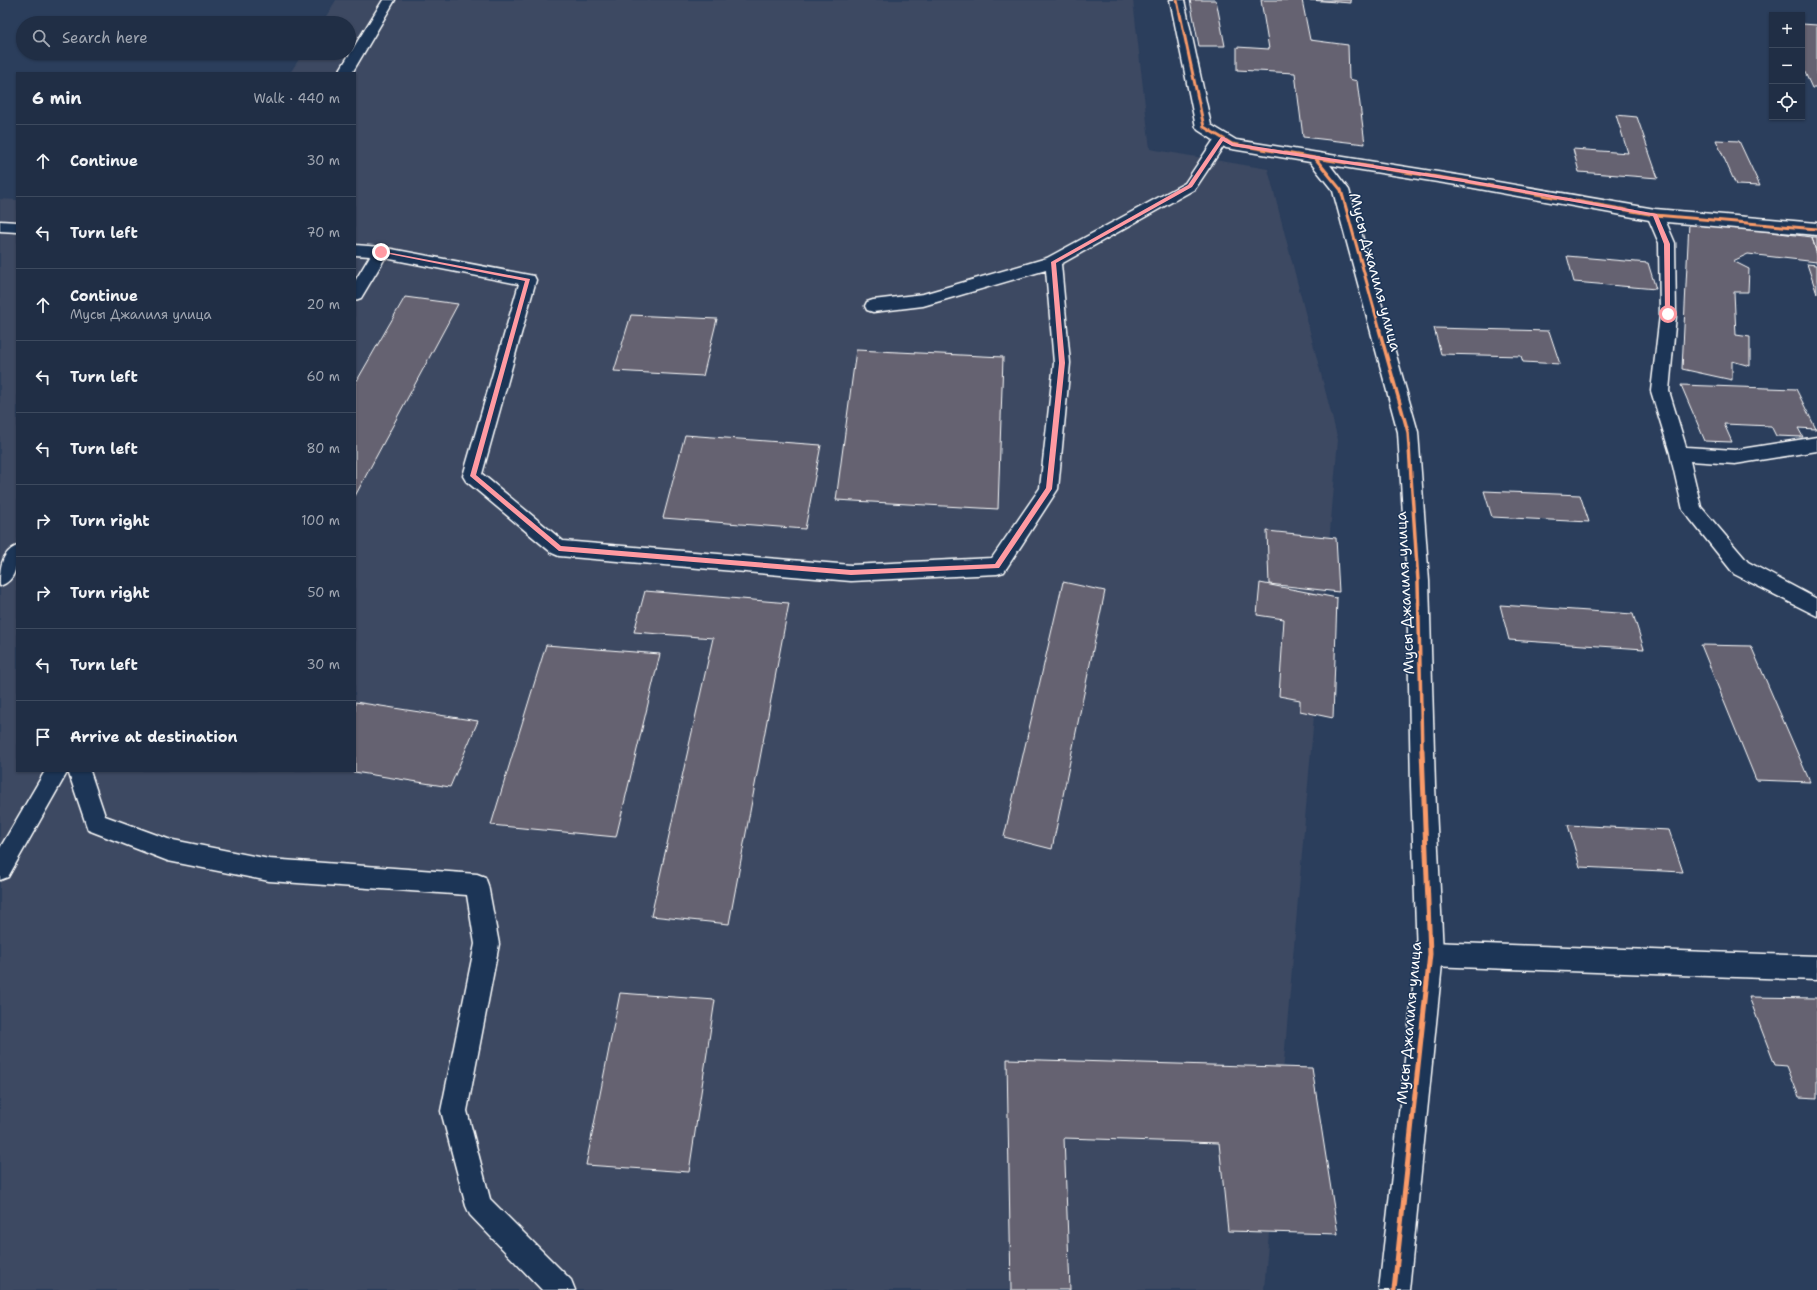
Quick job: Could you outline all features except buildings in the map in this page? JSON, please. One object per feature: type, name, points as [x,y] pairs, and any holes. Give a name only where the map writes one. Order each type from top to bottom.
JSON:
[{"type":"street","points":[[1177,0],[1204,127],[1232,144],[1463,181],[1655,215],[1817,229]]},
{"type":"street","name":"Мусы Джалиля улица","points":[[1314,158],[1341,190],[1408,432],[1418,581],[1423,786],[1430,954],[1394,1290]]},
{"type":"lane","points":[[356,55],[389,0]]},
{"type":"lane","points":[[346,72],[353,60]]},
{"type":"lane","points":[[873,306],[923,300],[1053,262],[1190,186],[1222,138]]},
{"type":"lane","points":[[1655,215],[1667,244],[1668,314],[1660,391],[1679,453],[1692,510],[1741,568],[1817,608]]},
{"type":"lane","points":[[0,226],[16,227]]},
{"type":"lane","points":[[356,250],[381,252],[528,280],[472,476],[559,548],[851,573],[997,566],[1049,489],[1062,363],[1053,262]]},
{"type":"lane","points":[[356,292],[381,252]]},
{"type":"lane","points":[[1679,453],[1734,457],[1817,444]]},
{"type":"lane","points":[[0,578],[16,555]]},
{"type":"lane","points":[[0,868],[56,772]]},
{"type":"lane","points":[[79,772],[96,823],[168,850],[269,870],[477,884],[487,944],[454,1111],[479,1206],[561,1290]]},
{"type":"lane","points":[[1430,954],[1817,968]]},
{"type":"shaded area","points":[[336,0],[1133,0],[1150,149],[1268,169],[1338,440],[1264,1290],[0,1290],[0,199],[16,200],[16,772],[356,772],[356,72],[291,72],[298,60],[356,60],[356,16],[326,16]]},
{"type":"cycle path","points":[[1177,0],[1204,127],[1232,144],[1315,158],[1341,190],[1408,432],[1418,581],[1423,786],[1430,954],[1394,1290]]},
{"type":"cycle path","points":[[1315,158],[1463,181],[1655,215],[1817,229]]},
{"type":"route","points":[[381,252],[528,280],[472,476],[559,548],[851,573],[997,566],[1049,489],[1062,363],[1053,262],[1190,186],[1222,138],[1232,144],[1463,181],[1655,215],[1667,244],[1668,314]]}]
